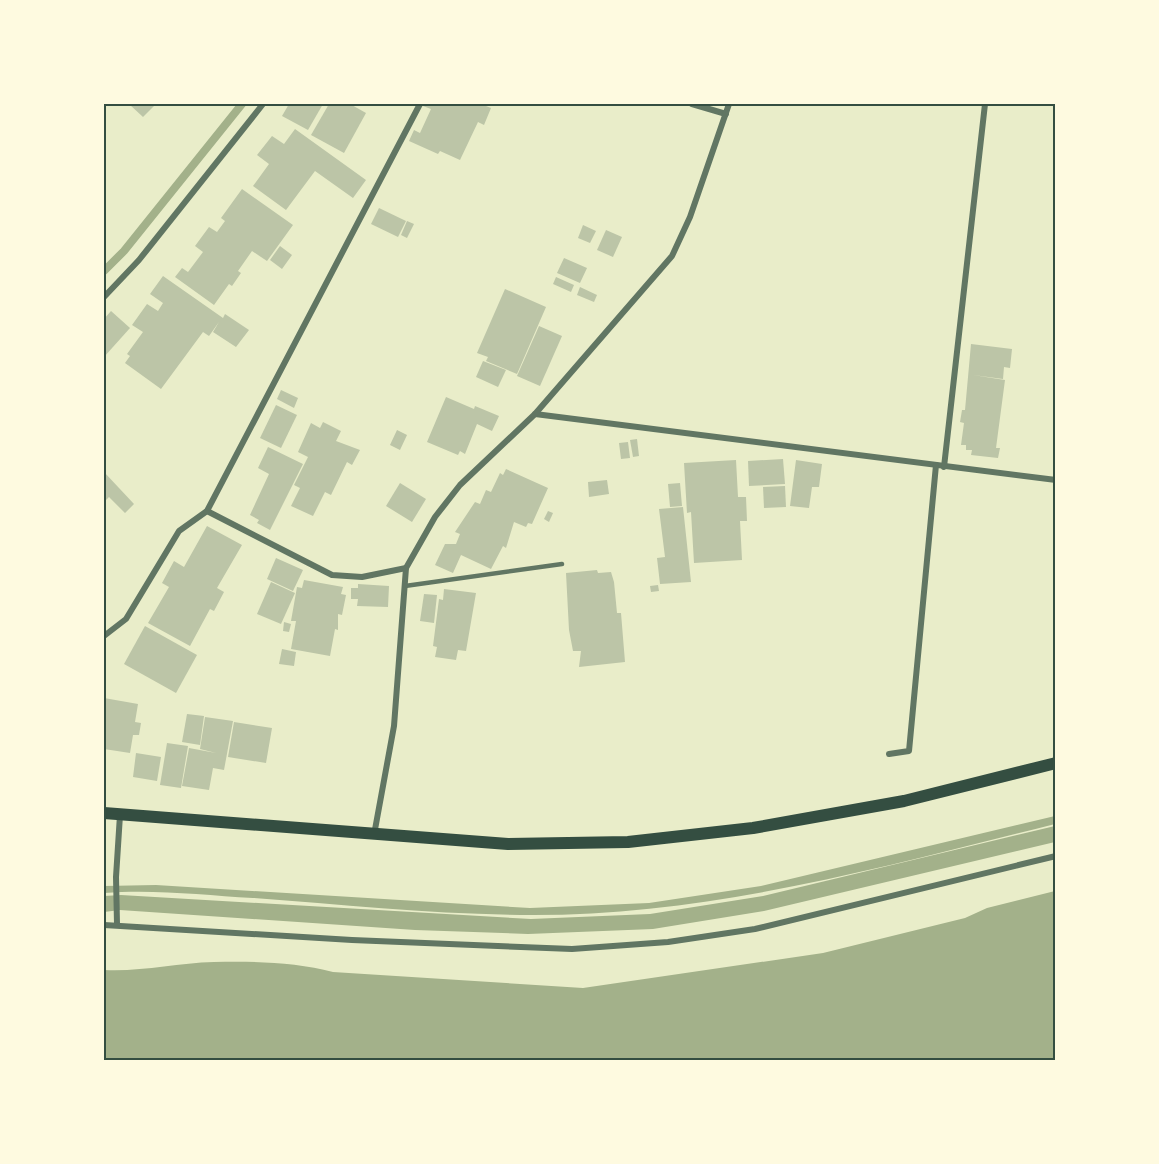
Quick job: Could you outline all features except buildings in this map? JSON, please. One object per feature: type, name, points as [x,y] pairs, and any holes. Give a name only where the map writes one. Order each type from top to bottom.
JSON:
[{"type":"main road","points":[[104,813],[374,836],[508,844],[628,842],[753,828],[904,801],[1056,763]]},
{"type":"street","points":[[104,297],[139,260],[263,104]]},
{"type":"street","points":[[104,636],[126,620],[179,531],[207,512],[420,104]]},
{"type":"street","points":[[692,104],[726,114]]},
{"type":"street","points":[[374,836],[394,726],[406,568],[435,517],[460,485],[535,414],[672,256],[690,217],[729,104]]},
{"type":"street","points":[[944,467],[985,104]]},
{"type":"street","points":[[535,414],[1056,480]]},
{"type":"street","points":[[889,754],[909,751],[936,465]]},
{"type":"street","points":[[207,512],[332,575],[362,577],[406,568]]},
{"type":"street","points":[[117,924],[116,877],[121,814]]},
{"type":"street","points":[[104,925],[352,940],[572,949],[668,942],[755,929],[1056,856]]},
{"type":"lane","points":[[405,586],[562,564]]},
{"type":"shaded area","points":[[1055,816],[1055,824],[797,886],[666,907],[600,913],[533,915],[463,913],[178,893],[104,893],[104,886],[156,885],[530,908],[649,903],[761,886]]},
{"type":"shaded area","points":[[1055,826],[1055,842],[764,911],[653,929],[528,934],[415,930],[120,910],[104,912],[104,896],[121,895],[531,919],[650,914],[763,896]]},
{"type":"shaded area","points":[[1055,891],[1055,1060],[104,1060],[104,970],[131,970],[200,963],[259,962],[304,966],[333,972],[583,988],[823,953],[965,918],[987,908]]},
{"type":"waterway","points":[[104,271],[124,251],[242,104]]}]
